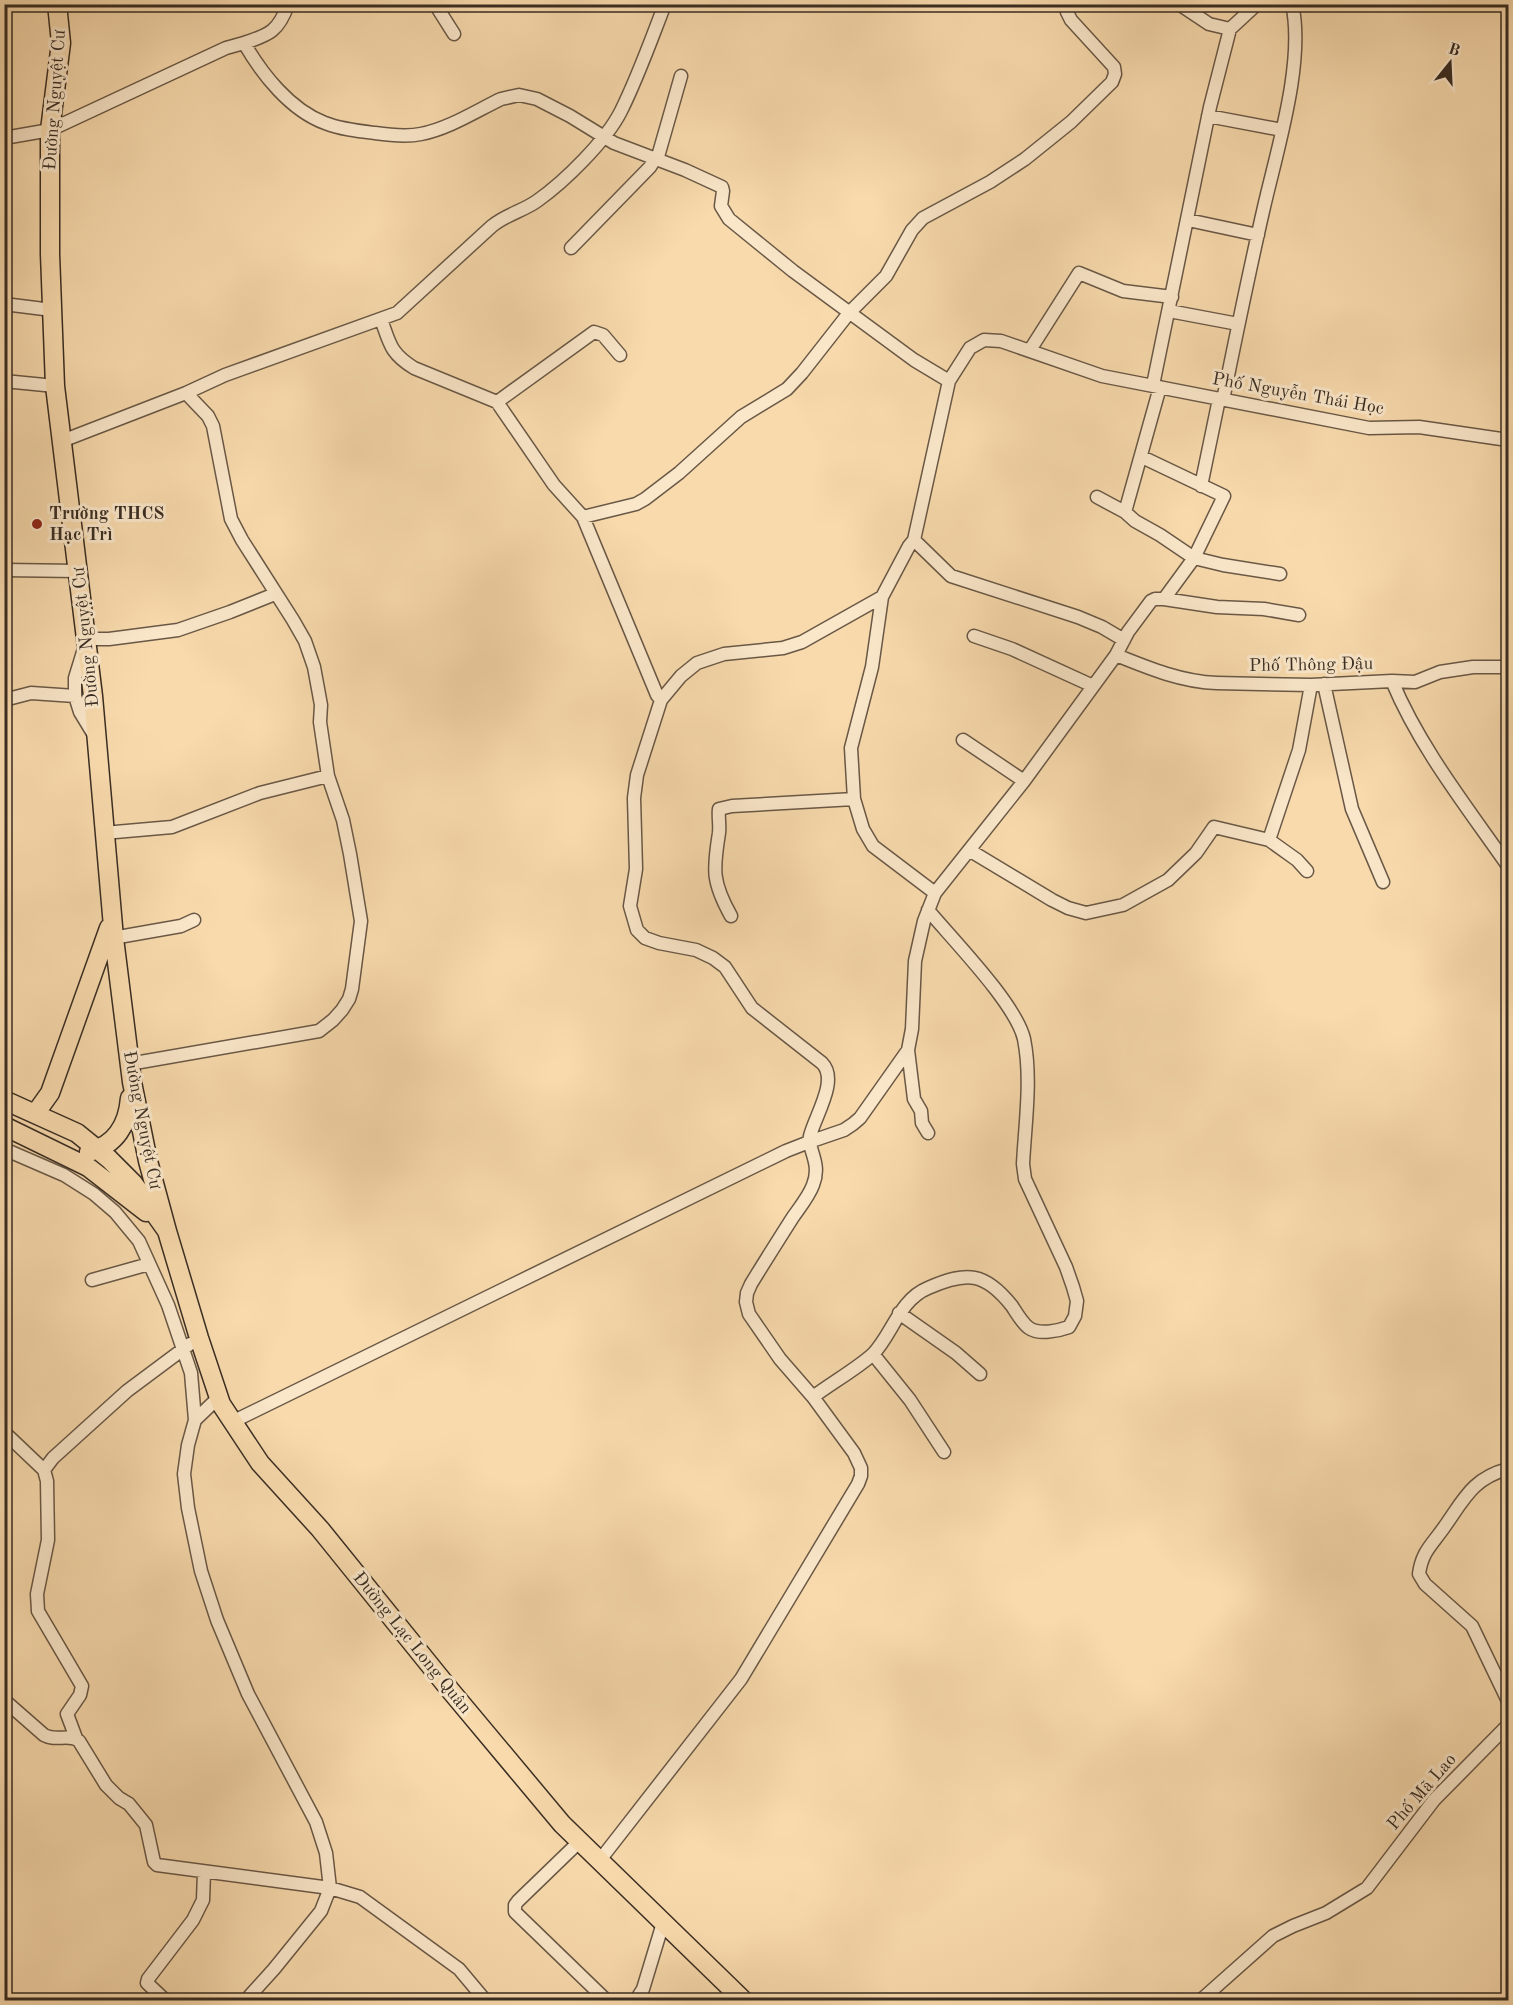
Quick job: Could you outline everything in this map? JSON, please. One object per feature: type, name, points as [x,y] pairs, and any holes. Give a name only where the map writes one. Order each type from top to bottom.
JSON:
[{"type":"highway","name":"Đường Nguyệt Cư","points":[[57,4],[61,23],[61,44],[50,130],[55,386],[79,571],[97,739],[112,917],[110,938],[130,1073],[148,1161],[167,1231]]},
{"type":"highway","points":[[35,1114],[50,1094],[110,938]]},
{"type":"highway","points":[[52,1148],[74,1153],[98,1149],[114,1139],[124,1125],[129,1108],[130,1073]]},
{"type":"highway","name":"Đường Lạc Long Quân","points":[[4,1100],[77,1133],[98,1149],[133,1183],[167,1231],[191,1343],[218,1398],[260,1463],[320,1529],[464,1708],[562,1824],[743,2001]]},
{"type":"highway","points":[[4,1126],[71,1157],[104,1178],[167,1231]]},
{"type":"street","points":[[4,138],[50,130],[226,48],[267,36],[273,32],[288,5],[293,4]]},
{"type":"street","points":[[435,4],[454,34]]},
{"type":"street","points":[[62,441],[186,393],[225,375],[397,313],[505,216],[535,202],[573,170],[604,136],[621,113],[665,4]]},
{"type":"street","points":[[583,517],[636,504],[680,473],[741,417],[787,389],[802,374],[849,313],[890,272],[909,236],[923,218],[990,182],[1025,159],[1071,122],[1112,82],[1115,76],[1114,67],[1071,20],[1067,12],[1067,4]]},
{"type":"street","points":[[1179,4],[1209,24],[1230,29]]},
{"type":"street","points":[[1125,512],[1142,457],[1208,116],[1230,29],[1257,4]]},
{"type":"street","points":[[1201,486],[1282,130],[1297,33],[1292,4]]},
{"type":"street","points":[[244,44],[256,65],[286,98],[314,118],[340,127],[389,135],[421,134],[501,99],[519,95],[537,99],[620,146],[722,187],[721,206],[729,219],[849,313],[914,360],[949,381],[914,540],[882,597],[872,667],[851,748],[854,799],[863,829],[873,846],[935,893]]},
{"type":"street","points":[[571,248],[656,160],[681,76]]},
{"type":"street","points":[[1208,116],[1282,130]]},
{"type":"street","points":[[1188,220],[1258,236]]},
{"type":"street","points":[[1030,350],[1079,273],[1123,291],[1172,297]]},
{"type":"street","points":[[4,304],[52,310]]},
{"type":"street","points":[[1169,311],[1238,324]]},
{"type":"street","points":[[381,319],[392,350],[404,362],[497,402],[554,485],[583,517],[661,700]]},
{"type":"street","points":[[497,402],[594,332],[603,335],[620,355]]},
{"type":"street","name":"Phố Nguyễn Thái Học","points":[[949,381],[970,348],[984,340],[1001,341],[1084,371],[1221,400],[1369,428],[1419,427],[1509,440]]},
{"type":"street","points":[[4,381],[55,386]]},
{"type":"street","points":[[130,1073],[315,1032],[328,1025],[346,1006],[353,984],[361,921],[342,820],[328,776],[320,722],[321,705],[314,667],[305,641],[231,519],[213,426],[208,416],[186,393]]},
{"type":"street","points":[[1142,457],[1224,496],[1194,558],[1164,599]]},
{"type":"street","points":[[1097,497],[1125,512],[1135,521],[1194,558],[1280,574]]},
{"type":"street","points":[[914,540],[951,576],[1078,617],[1124,640]]},
{"type":"street","points":[[4,570],[79,571]]},
{"type":"street","points":[[97,739],[80,712],[75,696],[75,678],[87,639],[110,639],[178,630],[275,594]]},
{"type":"street","points":[[600,1860],[741,1679],[858,1484],[862,1472],[854,1453],[813,1397],[780,1359],[749,1314],[746,1302],[751,1284],[814,1183],[816,1163],[809,1142],[829,1084],[825,1065],[752,1008],[725,967],[713,958],[696,950],[645,938],[637,930],[630,906],[636,869],[634,798],[637,775],[661,700],[681,676],[697,663],[724,654],[783,648],[802,642],[882,597]]},
{"type":"street","points":[[928,1133],[922,1123],[921,1111],[914,1099],[908,1050],[912,1029],[915,961],[928,910],[935,893],[1024,781],[1116,656],[1124,640],[1151,601],[1164,599],[1217,608],[1264,609],[1299,615]]},
{"type":"street","points":[[974,636],[1012,649],[1093,686]]},
{"type":"street","name":"Phố Thông Đậu","points":[[1116,656],[1204,683],[1317,685],[1415,682],[1440,672],[1473,667],[1509,667]]},
{"type":"street","points":[[1392,681],[1401,703],[1443,773],[1509,866]]},
{"type":"street","points":[[1269,840],[1299,750],[1317,685]]},
{"type":"street","points":[[1317,685],[1352,809],[1383,882]]},
{"type":"street","points":[[4,700],[31,693],[75,696]]},
{"type":"street","points":[[963,740],[1024,781]]},
{"type":"street","points":[[104,833],[172,827],[260,793],[328,776]]},
{"type":"street","points":[[731,916],[716,882],[715,850],[719,833],[719,809],[732,806],[854,799]]},
{"type":"street","points":[[969,850],[1068,909],[1086,913],[1124,905],[1168,880],[1196,853],[1214,827],[1269,840],[1297,860],[1307,871]]},
{"type":"street","points":[[813,1397],[873,1353],[899,1313],[926,1289],[963,1277],[978,1277],[1000,1291],[1028,1328],[1049,1332],[1069,1327],[1075,1316],[1077,1300],[1066,1267],[1025,1179],[1023,1164],[1027,1063],[1020,1027],[994,989],[928,910]]},
{"type":"street","points":[[110,938],[181,926],[194,920]]},
{"type":"street","points":[[232,1422],[809,1142],[844,1130],[860,1118],[908,1050]]},
{"type":"street","points":[[4,1149],[55,1170],[94,1194],[133,1232],[191,1343],[195,1420],[188,1445],[184,1474],[188,1508],[201,1570],[217,1620],[248,1694],[316,1822],[326,1853],[330,1888],[321,1911],[246,2001]]},
{"type":"street","points":[[92,1280],[149,1264]]},
{"type":"street","points":[[899,1313],[956,1353],[980,1374]]},
{"type":"street","points":[[44,1470],[53,1458],[127,1390],[191,1343]]},
{"type":"street","points":[[873,1353],[910,1400],[944,1452]]},
{"type":"street","points":[[195,1420],[218,1398]]},
{"type":"street","points":[[4,1432],[44,1470],[47,1481],[48,1540],[37,1594],[38,1611],[82,1686],[80,1695],[67,1714],[76,1738],[106,1785],[133,1808],[146,1825],[154,1862],[157,1865],[204,1872],[330,1888],[360,1898],[459,1969],[485,2001]]},
{"type":"street","points":[[1509,1469],[1488,1476],[1469,1491],[1426,1549],[1419,1574],[1425,1584],[1472,1626],[1509,1701]]},
{"type":"street","points":[[4,1700],[50,1739],[76,1738]]},
{"type":"street","name":"Phố Mã Lao","points":[[1201,2001],[1273,1936],[1326,1913],[1367,1888],[1434,1800],[1509,1725]]},
{"type":"street","points":[[580,1841],[518,1901],[515,1905],[515,1912],[606,2001]]},
{"type":"street","points":[[165,2001],[149,1987],[148,1979],[193,1920],[203,1900],[204,1872]]},
{"type":"street","points":[[636,2001],[643,1989],[663,1923]]},
{"type":"place","name":"Trường THCS Hạc Trì","points":[[37,524]]}]
